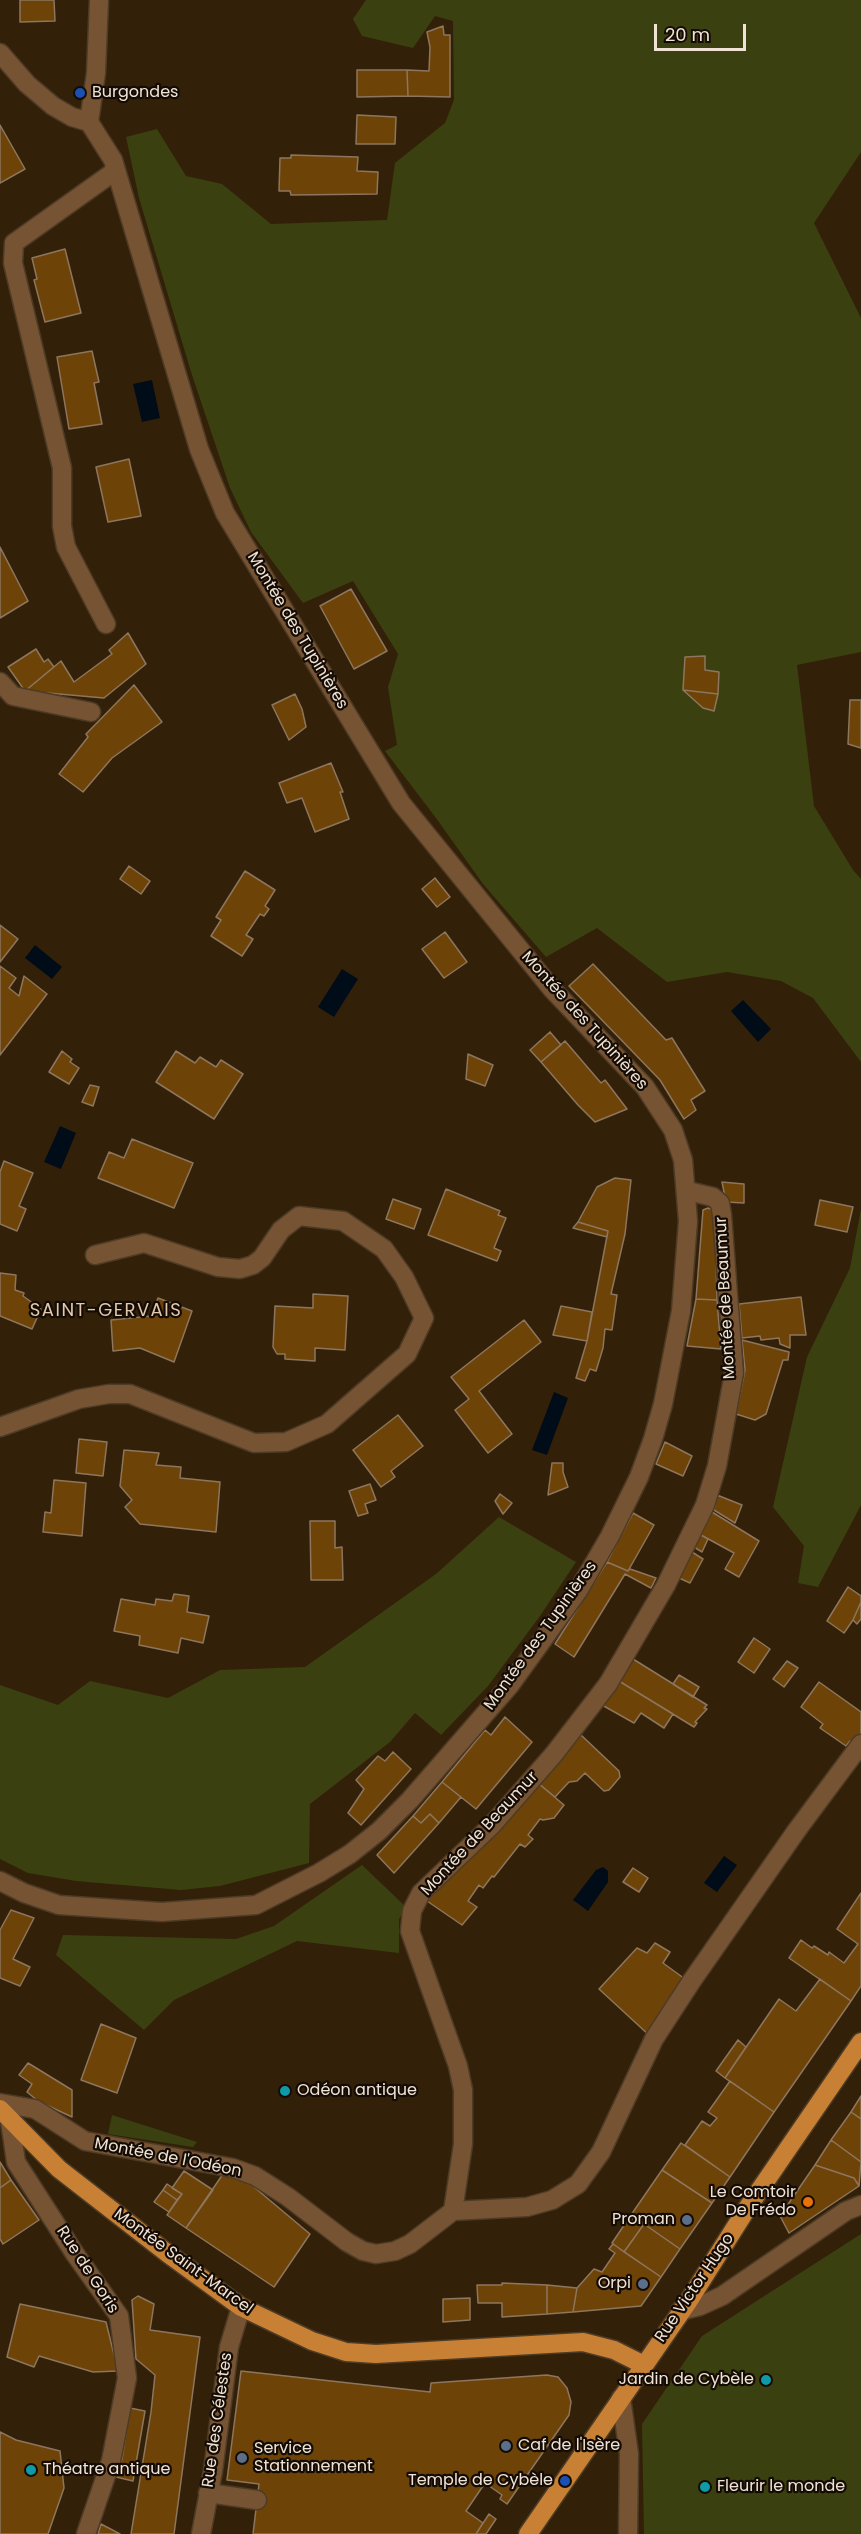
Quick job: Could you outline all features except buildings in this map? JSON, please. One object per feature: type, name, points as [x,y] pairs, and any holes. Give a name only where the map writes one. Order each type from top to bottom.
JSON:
[{"type":"main road","name":"Rue Victor Hugo","points":[[528,2534],[861,2042]]},
{"type":"main road","name":"Montée Saint-Marcel","points":[[5,2115],[68,2176],[241,2307],[312,2342],[346,2352],[376,2354],[577,2342],[614,2350],[644,2365]]},
{"type":"street","points":[[0,53],[27,84],[53,106],[72,117],[89,122],[96,73],[99,0]]},
{"type":"street","name":"Montée des Tupinières","points":[[0,1881],[24,1893],[59,1905],[162,1912],[256,1905],[319,1873],[350,1854],[379,1831],[410,1800],[510,1685],[578,1591],[610,1536],[639,1477],[653,1439],[672,1364],[685,1280],[688,1191],[683,1160],[673,1130],[645,1087],[552,989],[401,803],[225,513],[199,449],[113,160],[89,122]]},
{"type":"street","points":[[106,624],[66,547],[62,526],[62,468],[13,263],[14,243],[116,171]]},
{"type":"street","points":[[0,684],[13,696],[91,712]]},
{"type":"street","name":"Montée de Beaumur","points":[[453,2211],[463,2144],[462,2090],[458,2066],[410,1931],[412,1911],[421,1893],[492,1825],[554,1754],[608,1684],[666,1585],[705,1505],[717,1466],[734,1372],[720,1203],[713,1197],[688,1191]]},
{"type":"street","points":[[0,1427],[79,1399],[109,1394],[130,1394],[254,1443],[286,1442],[327,1424],[407,1354],[424,1318],[404,1277],[384,1249],[343,1221],[299,1216],[281,1230],[262,1258],[240,1269],[218,1267],[144,1243],[95,1255]]},
{"type":"street","points":[[453,2211],[527,2207],[552,2200],[578,2184],[601,2152],[654,2039],[791,1839],[861,1744]]},
{"type":"street","name":"Montée de l'Odéon","points":[[0,2103],[35,2109],[85,2141],[233,2168],[255,2176],[363,2251],[376,2254],[395,2251],[411,2244],[453,2211]]},
{"type":"street","name":"Rue de Goris","points":[[5,2115],[16,2162],[75,2254],[119,2316],[127,2378],[111,2461],[86,2534]]},
{"type":"street","points":[[680,2311],[700,2306],[722,2295],[846,2211],[861,2205]]},
{"type":"street","name":"Rue des Célestes","points":[[201,2534],[213,2471],[228,2347],[241,2307]]},
{"type":"street","points":[[621,2398],[629,2454],[628,2534]]},
{"type":"street","points":[[208,2493],[257,2500]]},
{"type":"green space","points":[[366,0],[861,0],[861,152],[814,223],[861,318],[861,652],[797,665],[814,806],[853,870],[861,879],[861,1062],[813,998],[781,981],[727,972],[667,982],[597,928],[546,957],[483,884],[385,751],[397,745],[388,687],[398,654],[353,581],[303,603],[251,532],[230,488],[192,375],[139,198],[126,137],[157,129],[186,176],[222,184],[271,224],[387,220],[395,163],[445,123],[454,100],[453,21],[435,16],[413,48],[362,36],[353,19]]},
{"type":"green space","points":[[861,1209],[861,1505],[818,1587],[798,1583],[804,1546],[773,1507],[807,1357],[850,1268]]},
{"type":"green space","points":[[499,1517],[576,1562],[540,1616],[488,1686],[441,1735],[415,1713],[390,1742],[310,1804],[309,1863],[220,1886],[181,1890],[76,1881],[28,1873],[0,1859],[0,1685],[58,1705],[90,1681],[168,1698],[220,1670],[305,1667],[436,1574]]},
{"type":"green space","points":[[362,1865],[406,1907],[399,1919],[399,1953],[297,1941],[174,2000],[144,2030],[56,1955],[63,1935],[236,1939],[274,1926]]},
{"type":"green space","points":[[112,2115],[197,2142],[193,2147],[108,2134]]},
{"type":"green space","name":"Jardin de Cybèle","points":[[861,2234],[861,2534],[644,2534],[642,2424],[702,2336]]},
{"type":"shaded area","points":[[152,380],[160,418],[142,422],[133,384]]},
{"type":"shaded area","points":[[35,945],[62,967],[52,979],[25,958]]},
{"type":"shaded area","points":[[342,969],[358,979],[334,1017],[318,1007]]},
{"type":"shaded area","points":[[743,1000],[771,1029],[758,1042],[731,1011]]},
{"type":"shaded area","points":[[60,1126],[76,1133],[61,1169],[44,1162]]},
{"type":"shaded area","points":[[554,1392],[568,1398],[547,1455],[532,1450]]},
{"type":"shaded area","points":[[724,1856],[737,1865],[717,1892],[704,1883]]},
{"type":"shaded area","points":[[603,1867],[608,1871],[608,1882],[588,1911],[573,1900],[596,1870]]},
{"type":"place","name":"Burgondes","points":[[80,93]]},
{"type":"place","name":"Odéon antique","points":[[285,2091]]},
{"type":"place","name":"Le Comtoir De Frédo","points":[[808,2202]]},
{"type":"place","name":"Proman","points":[[687,2220]]},
{"type":"place","name":"Orpi","points":[[643,2284]]},
{"type":"place","name":"Jardin de Cybèle","points":[[766,2380]]},
{"type":"place","name":"Caf de l'Isère","points":[[506,2446]]},
{"type":"place","name":"Service Stationnement","points":[[242,2458]]},
{"type":"place","name":"Théatre antique","points":[[31,2470]]},
{"type":"place","name":"Temple de Cybèle","points":[[565,2481]]},
{"type":"place","name":"Fleurir le monde","points":[[705,2487]]},
{"type":"district","name":"SAINT-GERVAIS","points":[[106,1311]]}]
